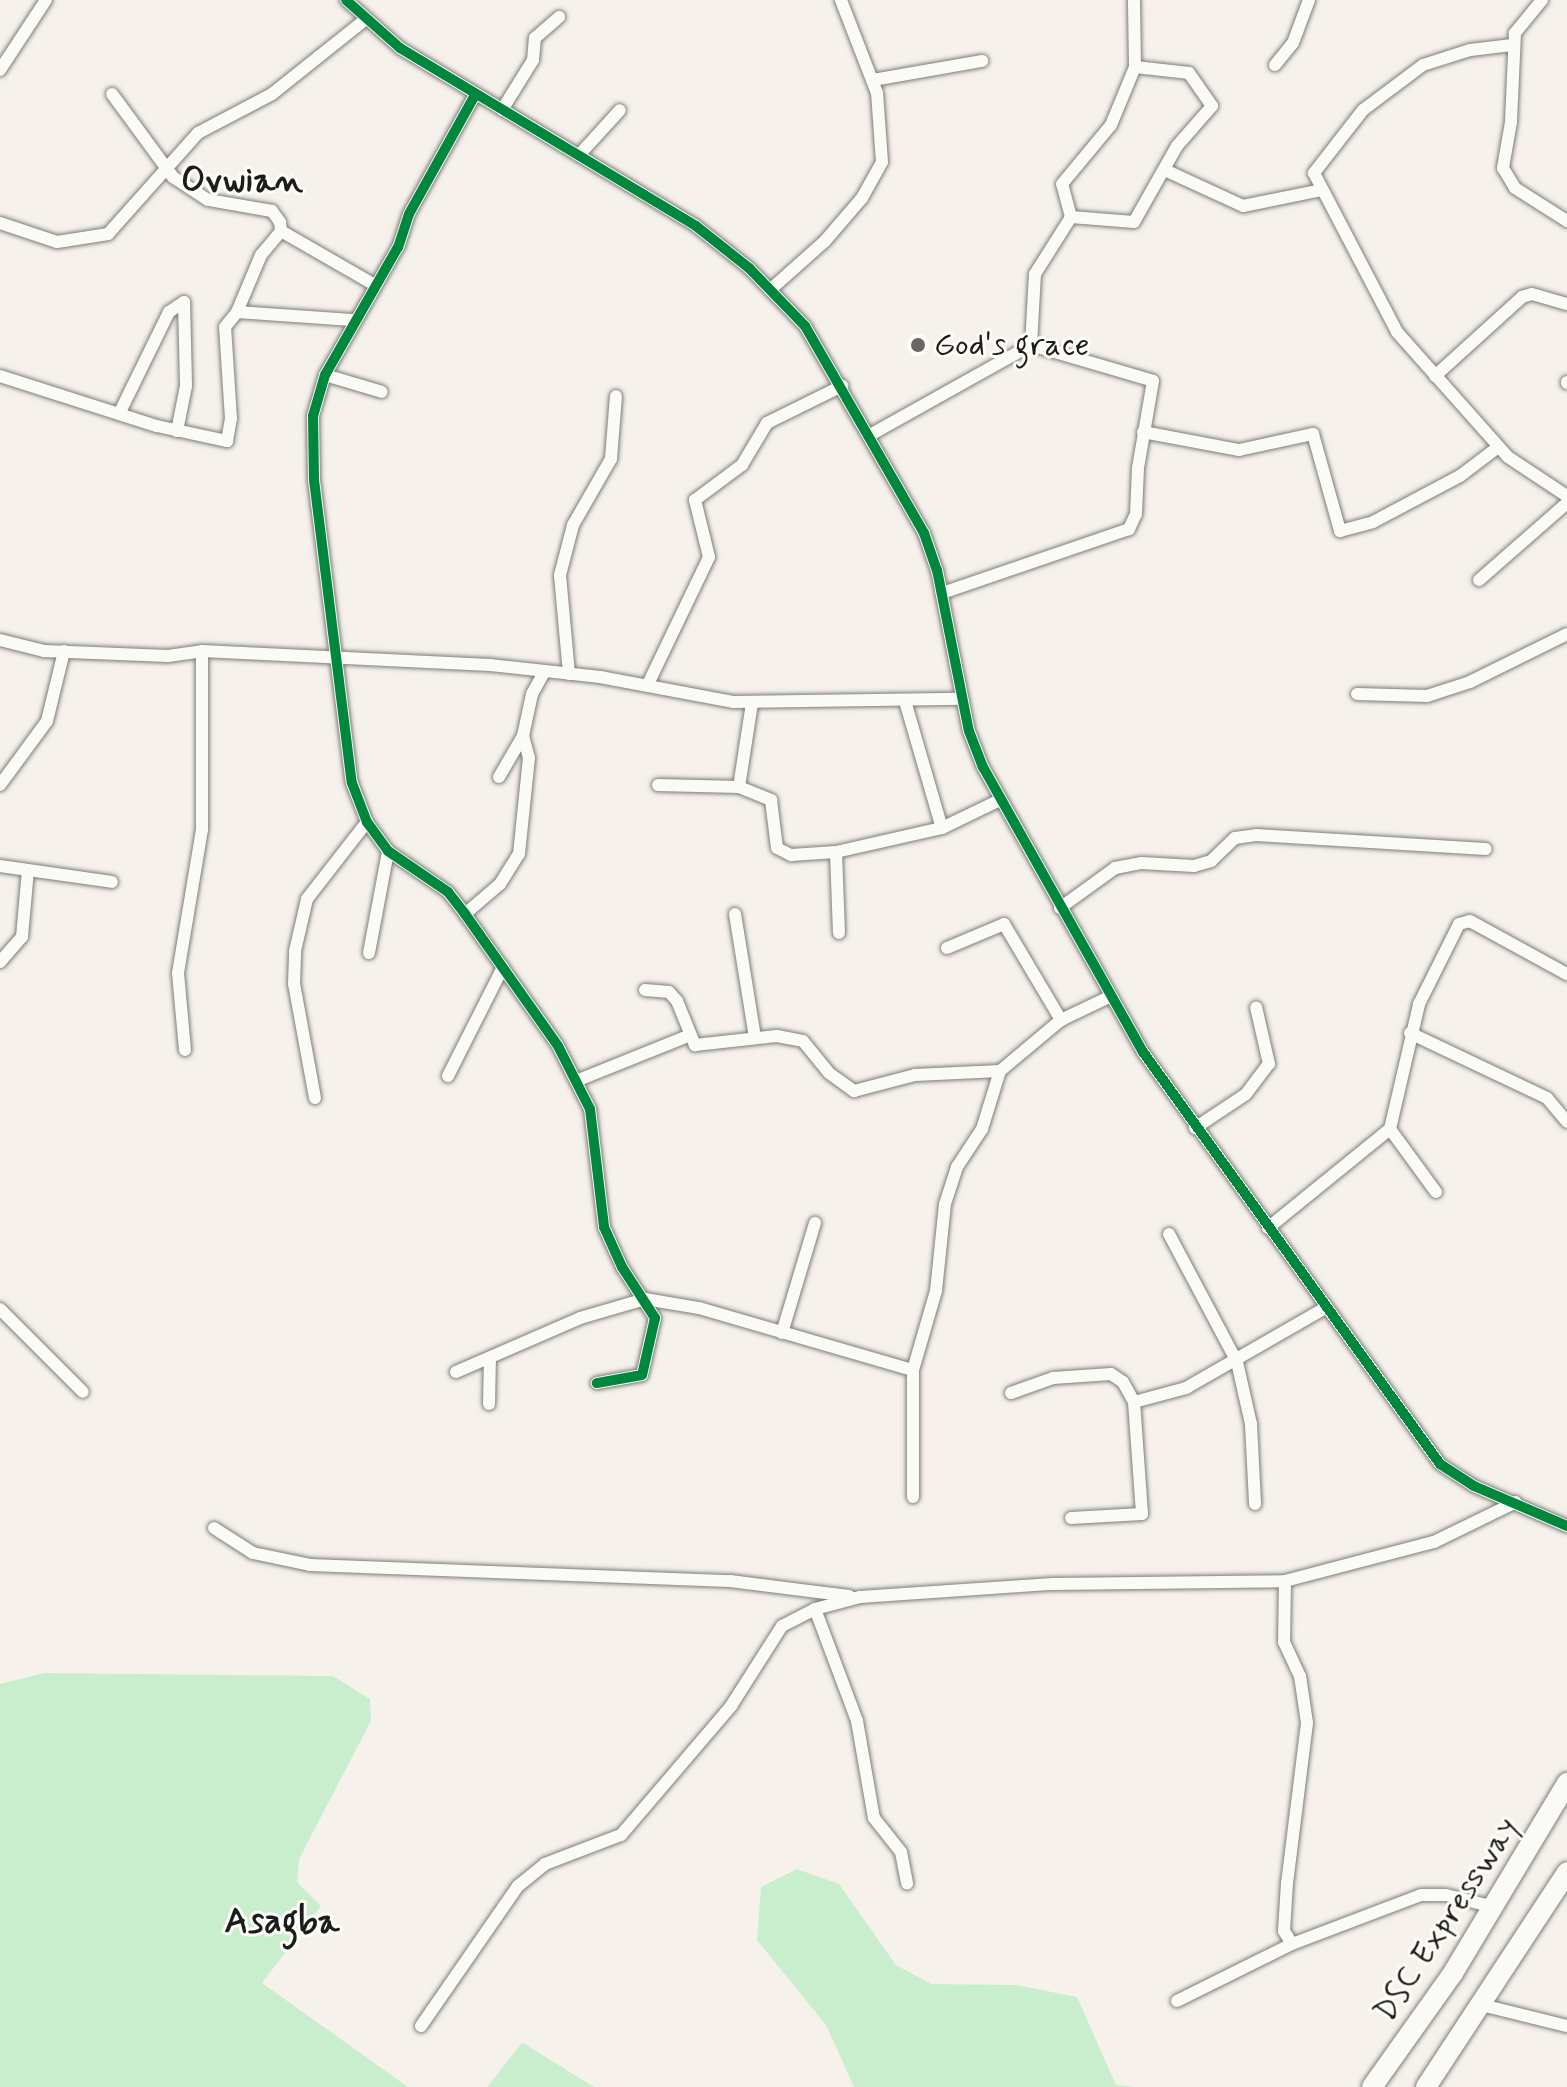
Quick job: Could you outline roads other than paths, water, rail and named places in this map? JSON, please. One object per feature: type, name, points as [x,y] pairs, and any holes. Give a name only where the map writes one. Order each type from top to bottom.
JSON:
[{"type":"main road","name":"DSC Expressway","points":[[1372,2087],[1494,1907],[1567,1783]]},
{"type":"main road","points":[[1426,2087],[1567,1872]]},
{"type":"street","points":[[0,70],[46,0]]},
{"type":"street","points":[[346,0],[400,48],[475,95],[580,154],[709,235],[805,326],[924,533],[942,593],[969,731],[1000,800],[1109,997],[1195,1128],[1440,1464],[1474,1486],[1567,1526]]},
{"type":"street","points":[[770,290],[825,241],[862,198],[882,162],[883,127],[873,80],[841,0]]},
{"type":"street","points":[[1031,345],[1035,274],[1071,217],[1062,184],[1111,125],[1135,67],[1134,0]]},
{"type":"street","points":[[1275,65],[1293,43],[1309,0]]},
{"type":"street","points":[[1542,0],[1515,33],[1512,45],[1506,179],[1567,221]]},
{"type":"street","points":[[502,110],[533,60],[535,38],[559,17]]},
{"type":"street","points":[[0,223],[57,242],[108,234],[164,166],[198,133],[272,94],[366,19]]},
{"type":"street","points":[[1512,45],[1437,57],[1363,110],[1314,173],[1349,232],[1383,313],[1498,447],[1567,496]]},
{"type":"street","points":[[873,80],[982,61]]},
{"type":"street","points":[[1071,217],[1134,222],[1167,171],[1177,146],[1207,115],[1212,100],[1181,69],[1135,67]]},
{"type":"street","points":[[112,94],[164,166],[208,200],[272,211],[281,231],[375,285]]},
{"type":"street","points":[[475,95],[325,375],[313,416],[314,480],[340,660],[352,783],[367,822],[388,851],[448,892],[558,1046],[590,1109],[604,1227],[622,1267],[655,1318],[642,1375],[597,1383]]},
{"type":"street","points":[[580,154],[620,110]]},
{"type":"street","points":[[1167,171],[1243,206],[1322,190]]},
{"type":"street","points":[[0,376],[177,431],[227,441],[231,419],[225,327],[237,312],[261,255],[281,231]]},
{"type":"street","points":[[1435,376],[1522,297],[1532,294],[1567,304]]},
{"type":"street","points":[[119,414],[169,312],[184,302],[186,386],[177,431]]},
{"type":"street","points":[[237,312],[352,320]]},
{"type":"street","points":[[870,435],[1031,345],[1153,381],[1143,432],[1136,514],[1129,529],[942,593]]},
{"type":"street","points":[[325,375],[382,392]]},
{"type":"street","points":[[648,684],[709,557],[695,500],[742,465],[767,423],[842,386]]},
{"type":"street","points":[[569,674],[560,575],[573,525],[611,459],[616,396]]},
{"type":"street","points":[[1143,432],[1239,450],[1313,434],[1340,531],[1398,509],[1460,476],[1498,447]]},
{"type":"street","points":[[1479,580],[1567,503]]},
{"type":"street","points":[[1357,694],[1427,696],[1470,682],[1567,634]]},
{"type":"street","points":[[0,640],[64,651],[168,656],[202,651],[490,665],[543,674],[569,674],[648,684],[752,703],[962,699]]},
{"type":"street","points":[[0,785],[47,721],[64,651]]},
{"type":"street","points":[[185,1050],[178,973],[202,829],[202,651]]},
{"type":"street","points":[[499,777],[523,736],[532,694],[543,674]]},
{"type":"street","points":[[905,701],[942,828]]},
{"type":"street","points":[[739,787],[752,703]]},
{"type":"street","points":[[465,914],[500,884],[519,854],[529,758],[523,736]]},
{"type":"street","points":[[658,785],[739,787],[771,800],[777,848],[782,853],[836,852],[942,828],[1000,800]]},
{"type":"street","points":[[315,1098],[294,984],[295,951],[307,899],[367,822]]},
{"type":"street","points":[[1060,908],[1115,868],[1141,863],[1194,866],[1211,861],[1235,838],[1256,835],[1486,849]]},
{"type":"street","points":[[369,953],[388,851]]},
{"type":"street","points":[[836,852],[839,933]]},
{"type":"street","points":[[0,866],[112,882]]},
{"type":"street","points":[[0,962],[22,937],[28,870]]},
{"type":"street","points":[[735,914],[755,1037]]},
{"type":"street","points":[[1268,1228],[1369,1151],[1390,1129],[1410,1033],[1432,974],[1464,920],[1567,974]]},
{"type":"street","points":[[947,948],[1004,924],[1061,1020]]},
{"type":"street","points":[[448,1076],[503,967]]},
{"type":"street","points":[[645,990],[669,992],[677,1001],[688,1036],[695,1045],[755,1037],[803,1041],[829,1073],[854,1091],[915,1075],[1000,1071]]},
{"type":"street","points":[[913,1497],[913,1370],[936,1291],[950,1181],[982,1129],[1000,1071],[1061,1020],[1109,997]]},
{"type":"street","points":[[1195,1128],[1246,1094],[1269,1064],[1256,1007]]},
{"type":"street","points":[[1410,1033],[1547,1098],[1567,1122]]},
{"type":"street","points":[[576,1081],[688,1036]]},
{"type":"street","points":[[1390,1129],[1436,1192]]},
{"type":"street","points":[[782,1333],[815,1223]]},
{"type":"street","points":[[1169,1234],[1237,1362],[1251,1424],[1255,1504]]},
{"type":"street","points":[[456,1372],[580,1318],[645,1299],[913,1370]]},
{"type":"street","points":[[1134,1402],[1186,1388],[1237,1362],[1325,1308]]},
{"type":"street","points":[[0,1309],[83,1392]]},
{"type":"street","points":[[489,1404],[490,1358]]},
{"type":"street","points":[[1011,1393],[1053,1378],[1111,1374],[1123,1382],[1134,1402],[1142,1514],[1071,1518]]},
{"type":"street","points":[[214,1528],[253,1553],[310,1565],[730,1581],[860,1597],[1053,1584],[1285,1581],[1434,1542],[1516,1502]]},
{"type":"street","points":[[1285,1581],[1284,1642],[1300,1676],[1307,1723],[1287,1883],[1284,1931],[1292,1944]]},
{"type":"street","points":[[421,2026],[518,1886],[545,1864],[621,1835],[731,1706],[782,1626],[815,1609],[860,1597]]},
{"type":"street","points":[[815,1609],[857,1721],[874,1818],[901,1852],[907,1883]]},
{"type":"street","points":[[1177,2001],[1292,1944],[1421,1895],[1446,1895],[1494,1907]]},
{"type":"street","points":[[1482,2005],[1567,2026]]},
{"type":"place","name":"God's grace","points":[[918,345]]},
{"type":"district","name":"Ovwian","points":[[242,182]]},
{"type":"district","name":"Asagba","points":[[282,1923]]}]
